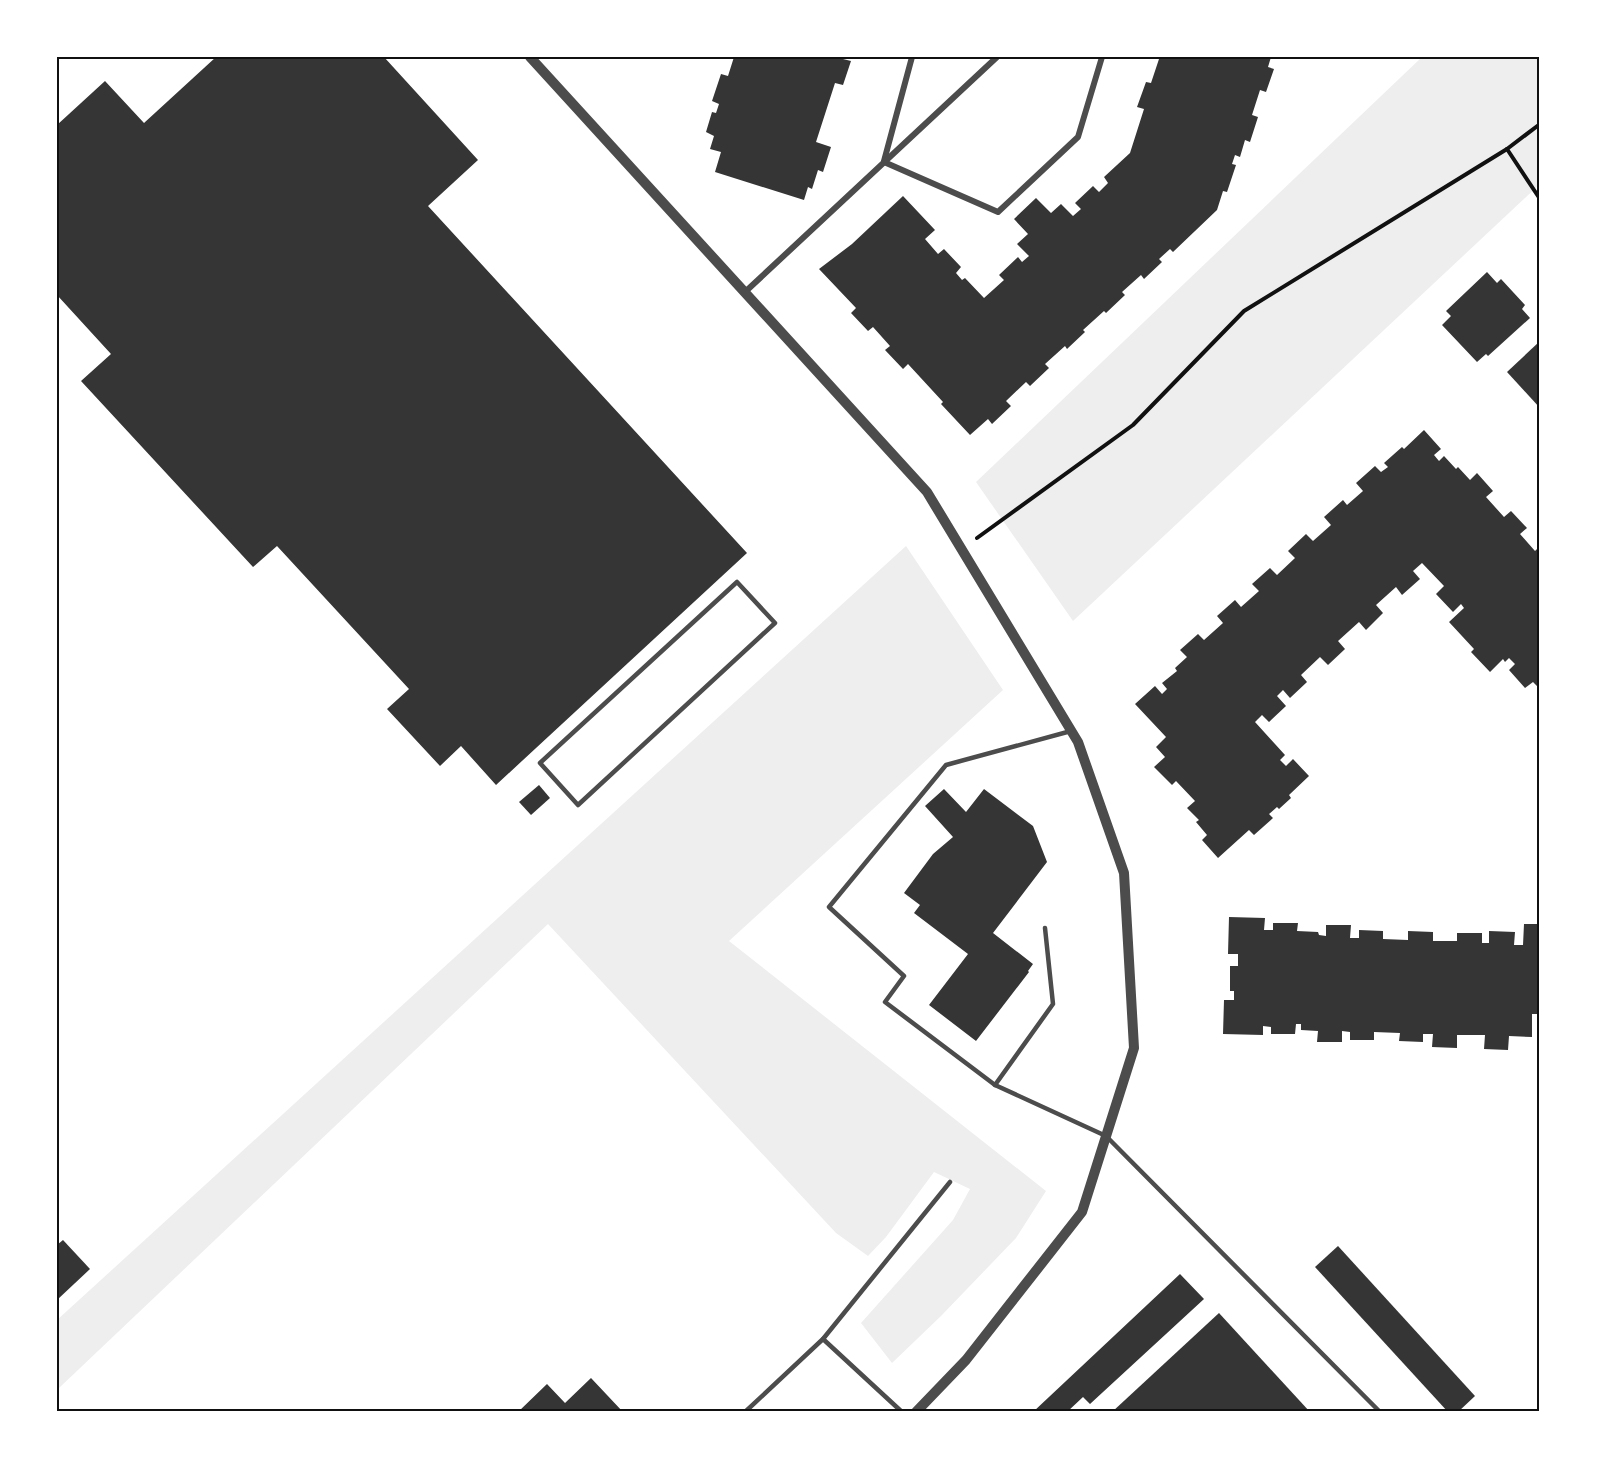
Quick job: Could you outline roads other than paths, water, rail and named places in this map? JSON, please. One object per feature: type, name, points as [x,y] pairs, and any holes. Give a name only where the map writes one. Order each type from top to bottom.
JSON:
[{"type":"street","points":[[530,57],[927,492],[1078,742],[1124,873],[1134,1048],[1082,1212],[966,1360],[916,1412]]},
{"type":"street","points":[[884,162],[912,57]]},
{"type":"street","points":[[745,292],[997,57]]},
{"type":"street","points":[[884,162],[998,212],[1078,137],[1102,57]]},
{"type":"lane","points":[[737,582],[775,623],[578,805],[540,764],[737,582]]},
{"type":"lane","points":[[1072,731],[946,765],[829,907],[904,976],[885,1002],[995,1085],[1106,1136],[1380,1412]]},
{"type":"lane","points":[[995,1085],[1053,1004],[1045,928]]},
{"type":"lane","points":[[745,1412],[823,1339],[950,1182]]},
{"type":"lane","points":[[823,1339],[902,1412]]}]
